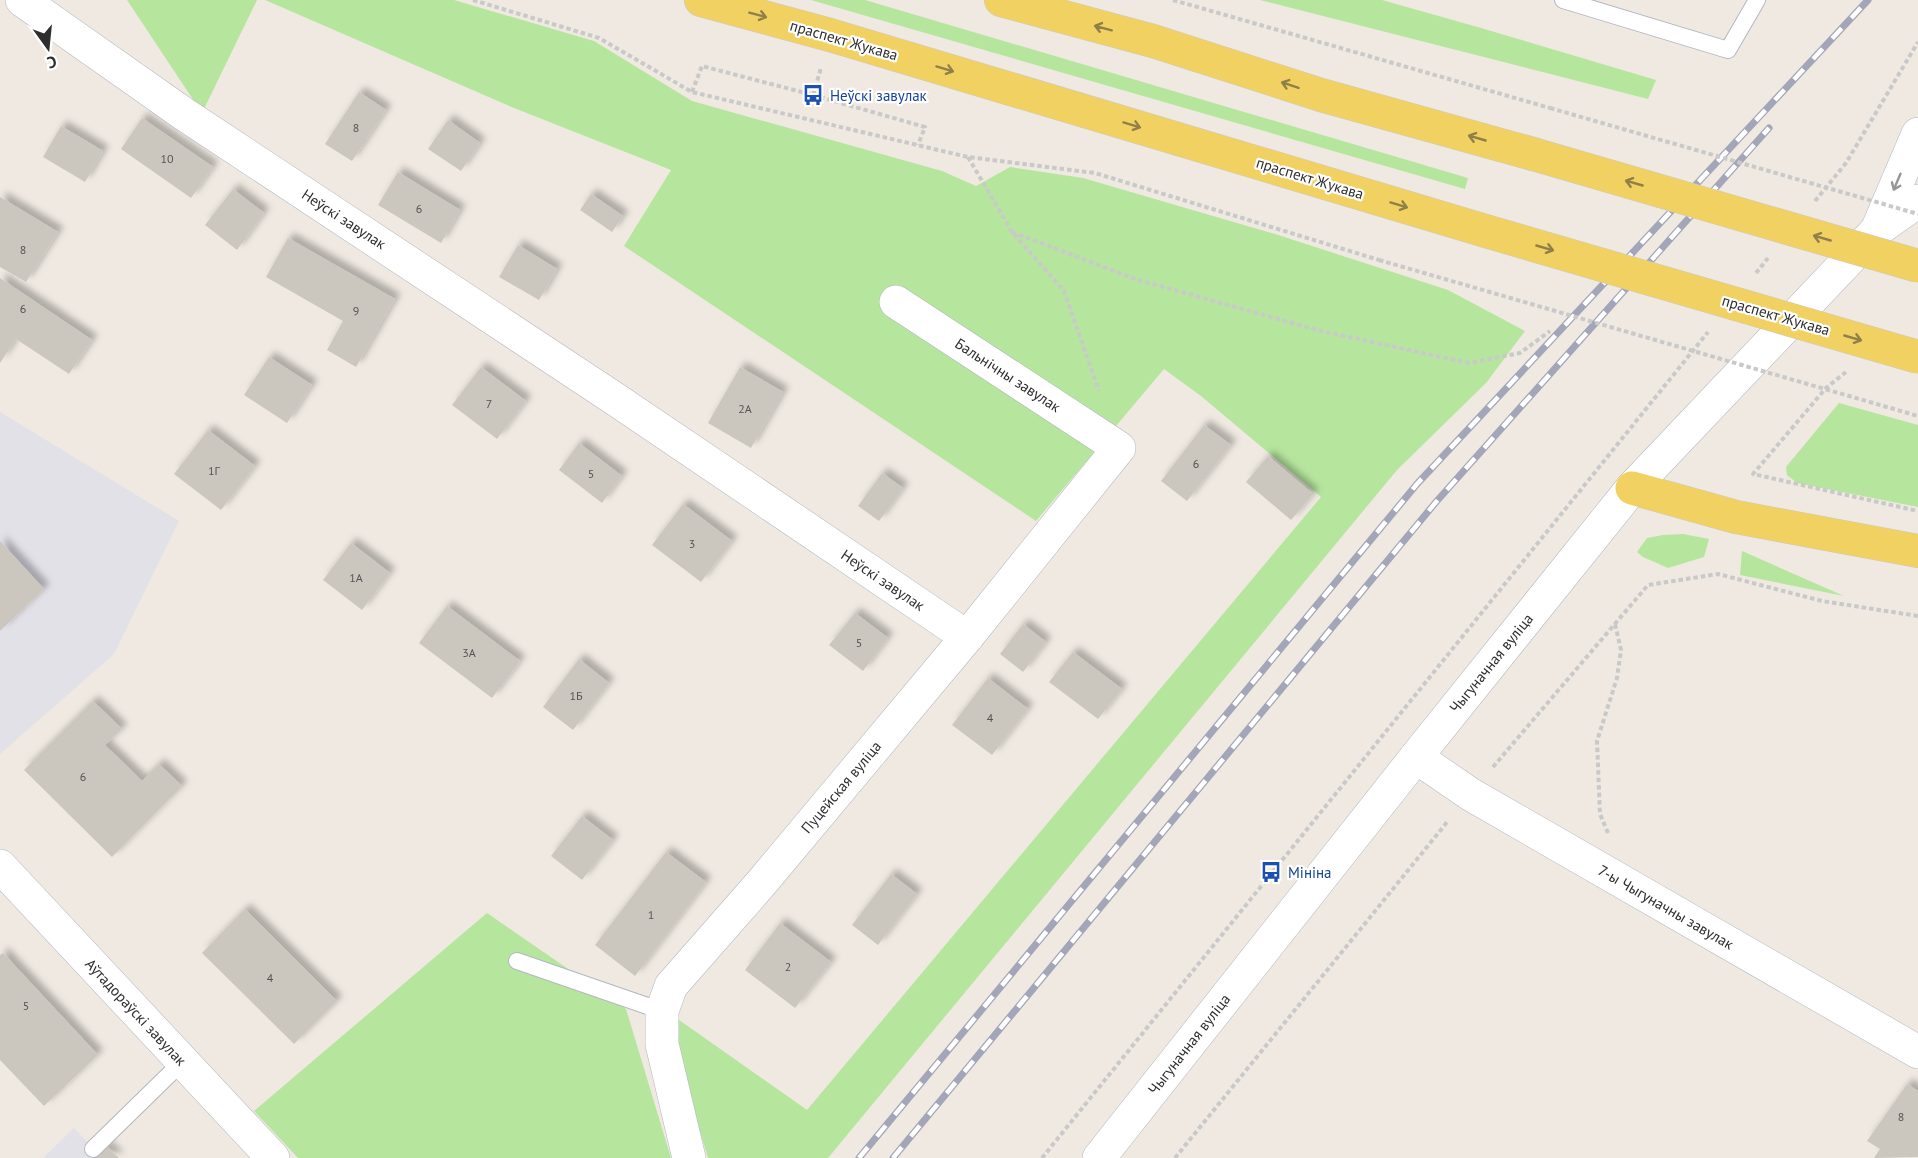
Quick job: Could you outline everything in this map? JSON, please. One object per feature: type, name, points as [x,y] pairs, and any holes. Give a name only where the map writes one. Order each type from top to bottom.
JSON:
[{"type":"main road","name":"праспект Жукава","points":[[701,0],[830,35],[1489,232],[1918,357]]},
{"type":"main road","points":[[1001,0],[1153,41],[1321,94],[1918,266]]},
{"type":"main road","points":[[1632,488],[1736,517],[1918,550]]},
{"type":"street","name":"Неўскі завулак","points":[[22,0],[184,114],[615,399],[967,637]]},
{"type":"street","points":[[1877,230],[1918,134]]},
{"type":"street","name":"Чыгуначная вуліца","points":[[1099,1158],[1632,488],[1877,230],[1918,201]]},
{"type":"street","name":"Бальнічны завулак","points":[[896,302],[1119,448]]},
{"type":"street","name":"Пуцейская вуліца","points":[[689,1158],[662,1044],[662,1011],[670,986],[763,881],[967,637],[1119,448]]},
{"type":"street","name":"7-ы Чыгуначны завулак","points":[[1416,757],[1470,794],[1918,1052]]},
{"type":"street","name":"Аўтадораўскі завулак","points":[[0,866],[273,1158]]},
{"type":"lane","points":[[1563,0],[1728,50],[1757,0]]},
{"type":"lane","points":[[517,961],[662,1011]]},
{"type":"lane","points":[[93,1149],[182,1062]]},
{"type":"path","points":[[473,0],[599,38],[692,92],[968,157],[1095,173],[1379,260],[1918,416]]},
{"type":"path","points":[[1173,0],[1918,214]]},
{"type":"path","points":[[692,92],[702,66],[925,127],[918,145]]},
{"type":"path","points":[[968,157],[1012,232],[1064,291],[1100,392]]},
{"type":"path","points":[[1012,232],[1135,279],[1321,331],[1470,363],[1520,353],[1550,332]]},
{"type":"path","points":[[1853,366],[1826,388],[1753,474],[1918,511]]},
{"type":"path","points":[[1041,1158],[1554,521]]},
{"type":"path","points":[[1174,1158],[1470,794],[1648,585],[1718,574],[1822,601],[1918,616]]},
{"type":"path","points":[[1609,835],[1600,814],[1596,741],[1617,678],[1621,650],[1615,623]]},
{"type":"shaded area","points":[[0,412],[179,521],[114,654],[0,754]]},
{"type":"shaded area","points":[[74,1128],[102,1158],[43,1158]]},
{"type":"green space","points":[[127,0],[257,0],[202,113]]},
{"type":"green space","points":[[265,0],[454,0],[594,41],[692,101],[942,171],[976,186],[1010,167],[1083,178],[1275,234],[1448,290],[1525,331],[1486,383],[1397,470],[828,1158],[708,1158],[675,1048],[672,1015],[807,1110],[1321,497],[1201,396],[1164,369],[1036,521],[624,246],[671,170],[514,108]]},
{"type":"green space","points":[[811,0],[865,0],[1468,178],[1465,189]]},
{"type":"green space","points":[[1260,0],[1382,0],[1656,80],[1648,99]]},
{"type":"green space","points":[[1839,403],[1918,425],[1918,507],[1797,483],[1787,475],[1786,467]]},
{"type":"green space","points":[[1683,534],[1709,539],[1704,557],[1668,568],[1637,552],[1647,538]]},
{"type":"green space","points":[[1742,551],[1844,596],[1740,575]]},
{"type":"green space","points":[[487,913],[626,1009],[671,1158],[298,1158],[254,1111]]},
{"type":"building","points":[[359,92],[386,110],[352,161],[325,144]]},
{"type":"building","points":[[142,118],[213,167],[191,198],[121,149]]},
{"type":"building","points":[[448,120],[480,143],[461,171],[428,149]]},
{"type":"building","points":[[61,126],[103,151],[85,182],[43,157]]},
{"type":"building","points":[[398,172],[460,210],[441,243],[378,205]]},
{"type":"building","points":[[233,189],[264,213],[237,250],[205,225]]},
{"type":"building","points":[[591,194],[623,216],[612,232],[580,210]]},
{"type":"building","points":[[0,197],[58,232],[26,282],[0,267]]},
{"type":"building","points":[[288,238],[395,299],[356,367],[327,350],[343,321],[266,277]]},
{"type":"building","points":[[518,245],[557,269],[539,300],[499,277]]},
{"type":"building","points":[[0,278],[92,340],[69,374],[16,339],[0,363]]},
{"type":"building","points":[[269,357],[312,385],[287,423],[244,395]]},
{"type":"building","points":[[481,367],[526,401],[497,439],[452,405]]},
{"type":"building","points":[[740,367],[783,392],[751,448],[708,423]]},
{"type":"building","points":[[1204,425],[1231,445],[1187,501],[1161,481]]},
{"type":"building","points":[[208,430],[255,466],[221,510],[174,474]]},
{"type":"building","points":[[579,443],[622,476],[602,503],[559,470]]},
{"type":"building","points":[[1268,456],[1313,494],[1291,520],[1246,482]]},
{"type":"building","points":[[882,473],[903,488],[879,521],[858,506]]},
{"type":"building","points":[[683,504],[732,541],[701,582],[652,545]]},
{"type":"building","points":[[0,541],[44,589],[0,631]]},
{"type":"building","points":[[351,543],[390,573],[362,610],[323,580]]},
{"type":"building","points":[[447,606],[520,661],[492,698],[419,643]]},
{"type":"building","points":[[855,613],[888,638],[863,671],[829,645]]},
{"type":"building","points":[[1023,624],[1046,642],[1023,672],[1000,654]]},
{"type":"building","points":[[1073,652],[1122,689],[1098,719],[1049,682]]},
{"type":"building","points":[[579,659],[609,683],[573,730],[543,707]]},
{"type":"building","points":[[988,678],[1028,709],[992,755],[952,725]]},
{"type":"building","points":[[93,701],[122,729],[105,745],[142,781],[159,764],[182,786],[112,857],[24,770]]},
{"type":"building","points":[[582,816],[613,840],[582,880],[551,856]]},
{"type":"building","points":[[666,852],[706,882],[635,976],[595,945]]},
{"type":"building","points":[[891,874],[917,894],[878,945],[852,925]]},
{"type":"building","points":[[245,909],[337,1001],[294,1044],[202,953]]},
{"type":"building","points":[[780,923],[831,962],[795,1008],[745,970]]},
{"type":"building","points":[[3,953],[98,1055],[44,1106],[0,1060],[0,955]]},
{"type":"building","points":[[1907,1084],[1918,1091],[1918,1157],[1874,1158],[1880,1149],[1867,1141]]},
{"type":"building","points":[[105,1145],[119,1158],[93,1158]]},
{"type":"railway","points":[[859,1158],[1417,484],[1868,0]]},
{"type":"railway","points":[[893,1158],[1436,502],[1769,128]]},
{"type":"place","name":"Неўскі завулак","points":[[813,95]]},
{"type":"place","name":"Мініна","points":[[1271,872]]}]
